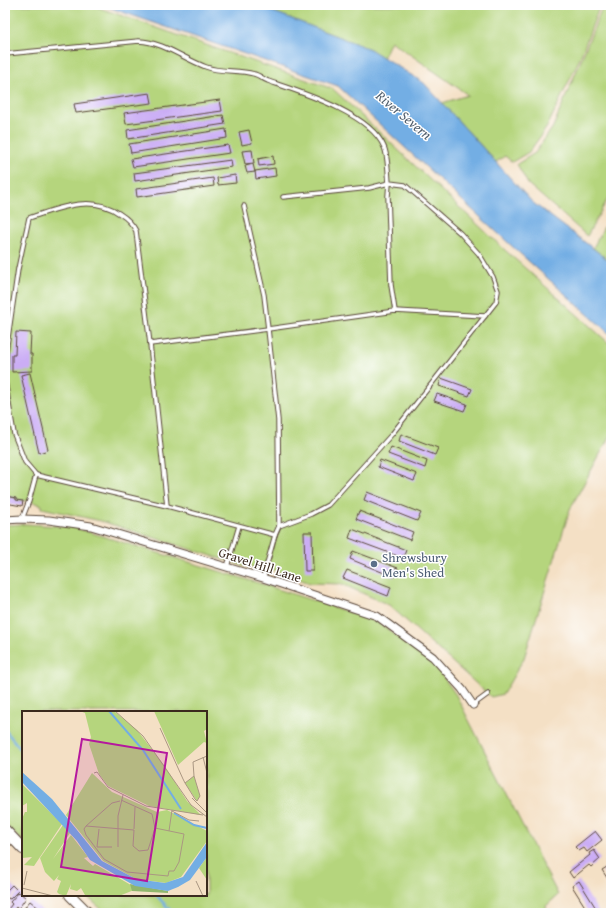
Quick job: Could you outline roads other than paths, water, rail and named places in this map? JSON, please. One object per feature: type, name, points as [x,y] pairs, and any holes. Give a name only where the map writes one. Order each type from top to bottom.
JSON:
[{"type":"main road","points":[[5,830],[22,848]]},
{"type":"main road","points":[[71,896],[88,913]]},
{"type":"street","name":"Gravel Hill Lane","points":[[5,520],[49,520],[91,526],[263,578],[378,616],[433,656],[462,689],[473,705]]},
{"type":"lane","points":[[5,54],[139,41],[150,42],[206,67],[223,71],[235,70],[255,74],[266,80],[325,102],[362,122],[376,134],[385,148],[389,183],[388,196],[391,278],[395,311]]},
{"type":"lane","points":[[279,526],[311,514],[328,504],[392,434],[496,302],[498,291],[493,277],[479,254],[460,233],[405,185],[389,183],[370,188],[283,197]]},
{"type":"lane","points":[[167,506],[139,252],[136,232],[132,222],[113,208],[91,203],[67,206],[29,218],[18,269],[6,351],[5,381],[14,434],[25,462],[36,475],[167,506],[275,535]]},
{"type":"lane","points":[[244,206],[264,295],[278,420],[279,526],[263,578]]},
{"type":"lane","points":[[150,344],[395,311],[485,316]]},
{"type":"lane","points":[[22,519],[29,501],[36,475]]},
{"type":"lane","points":[[227,567],[239,526]]},
{"type":"lane","points":[[473,705],[488,694]]},
{"type":"water","name":"River Severn","points":[[102,5],[256,5],[370,49],[424,83],[532,202],[611,262],[611,335],[338,86]]},
{"type":"waterway","points":[[5,730],[22,751]]},
{"type":"waterway","points":[[157,896],[173,913]]},
{"type":"place","name":"Shrewsbury Men's Shed","points":[[374,564]]}]
